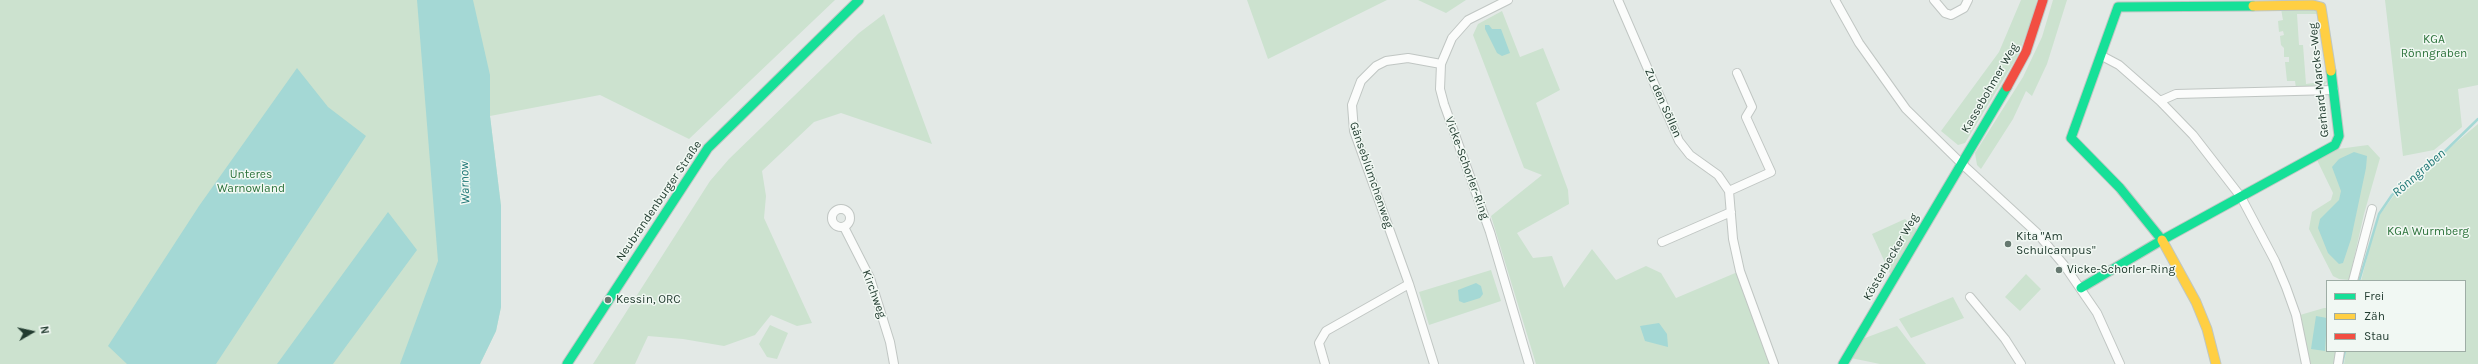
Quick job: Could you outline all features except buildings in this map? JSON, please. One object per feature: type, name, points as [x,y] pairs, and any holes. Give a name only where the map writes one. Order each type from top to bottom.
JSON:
[{"type":"street","name":"Neubrandenburger Straße","points":[[568,364],[708,148],[858,0]]},
{"type":"street","name":"Vicke-Schorler-Ring","points":[[1508,0],[1479,14],[1462,26],[1447,48],[1441,64],[1440,89],[1490,232],[1529,364]]},
{"type":"street","name":"Zu den Söllen","points":[[1618,0],[1679,141],[1690,155],[1718,175],[1729,191],[1732,212],[1733,239],[1740,271],[1774,364]]},
{"type":"street","points":[[1835,0],[1859,43],[1894,95],[1919,124],[2037,233],[2081,288],[2104,326],[2120,364]]},
{"type":"street","points":[[1934,0],[1945,13],[1951,15],[1964,8],[1968,0]]},
{"type":"street","name":"Kassebohmer Weg","points":[[1961,163],[2026,52],[2043,0]]},
{"type":"street","name":"Gerhard-Marcks-Weg","points":[[2081,288],[2162,240],[2338,142],[2339,136],[2334,90],[2323,10],[2318,5],[2118,7],[2115,11],[2102,56],[2071,138],[2120,188],[2162,240]]},
{"type":"street","points":[[2102,56],[2119,65],[2160,101],[2193,135],[2241,197],[2276,261],[2296,315],[2306,364]]},
{"type":"street","name":"Gänseblümchenweg","points":[[1434,364],[1409,284],[1354,131],[1352,105],[1361,81],[1381,64],[1408,58],[1441,64]]},
{"type":"street","points":[[1729,191],[1771,172],[1746,117],[1752,107],[1737,73]]},
{"type":"street","points":[[2160,101],[2176,94],[2334,90]]},
{"type":"street","name":"Kösterbecker Weg","points":[[1842,364],[1961,163]]},
{"type":"street","points":[[2353,280],[2372,209]]},
{"type":"street","points":[[1662,242],[1732,212]]},
{"type":"street","name":"Kirchweg","points":[[844,226],[870,278],[888,335],[894,364]]},
{"type":"street","points":[[2162,240],[2196,302],[2206,329],[2216,364]]},
{"type":"street","points":[[1325,364],[1319,343],[1326,331],[1409,284]]},
{"type":"street","points":[[1970,297],[2012,348],[2021,364]]},
{"type":"street","points":[[2338,364],[2340,352]]},
{"type":"green space","name":"Unteres Warnowland","points":[[0,0],[835,0],[689,139],[600,95],[490,116],[501,206],[501,307],[496,331],[480,364],[0,364]]},
{"type":"green space","points":[[1247,0],[1387,0],[1268,59]]},
{"type":"green space","points":[[1418,0],[1466,0],[1446,13]]},
{"type":"green space","points":[[2021,0],[2037,0],[2031,22],[2017,57],[1965,143],[1958,145],[1941,131],[1999,52]]},
{"type":"green space","points":[[2053,0],[2067,0],[2047,64],[2032,96],[2026,91],[2013,119],[1981,169],[1977,165],[1975,153],[2023,77],[2042,37]]},
{"type":"green space","name":"KGA Rönngraben","points":[[2385,0],[2478,0],[2478,85],[2458,89],[2462,127],[2434,150],[2403,156]]},
{"type":"green space","points":[[2313,7],[2320,14],[2297,14],[2299,45],[2303,45],[2306,84],[2328,81],[2322,87],[2296,88],[2295,81],[2287,81],[2285,62],[2289,62],[2289,57],[2284,57],[2284,48],[2281,45],[2280,36],[2284,35],[2283,31],[2279,32],[2278,21],[2283,20],[2281,9]]},
{"type":"green space","points":[[1502,11],[1520,57],[1543,48],[1560,90],[1536,103],[1568,190],[1569,204],[1517,233],[1533,258],[1552,256],[1564,288],[1592,249],[1616,280],[1646,266],[1661,273],[1676,298],[1740,271],[1774,364],[1536,364],[1491,216],[1542,175],[1524,168],[1473,35],[1478,24]]},
{"type":"green space","points":[[884,14],[932,144],[841,113],[814,122],[762,171],[766,196],[764,218],[812,323],[797,326],[771,315],[755,335],[724,346],[683,339],[648,336],[635,364],[593,364],[710,181],[729,159],[859,33]]},
{"type":"green space","name":"KGA Wurmberg","points":[[2478,124],[2478,364],[2344,364],[2346,352],[2466,352],[2466,280],[2361,280],[2375,227],[2380,214],[2395,194]]},
{"type":"green space","points":[[2368,145],[2380,158],[2364,214],[2349,280],[2339,279],[2333,276],[2309,229],[2312,212],[2331,200],[2333,193],[2317,160],[2338,149]]},
{"type":"green space","points":[[1905,219],[1920,232],[1892,278],[1872,234]]},
{"type":"green space","points":[[1491,270],[1501,301],[1429,325],[1419,292]]},
{"type":"green space","points":[[2026,274],[2041,289],[2020,311],[2005,297]]},
{"type":"green space","points":[[1953,297],[1964,318],[1911,338],[1899,319]]},
{"type":"green space","points":[[2326,308],[2326,352],[2336,352],[2334,364],[2309,364],[2300,315]]},
{"type":"green space","points":[[770,325],[788,333],[777,359],[767,357],[759,344]]},
{"type":"green space","points":[[1897,326],[1926,364],[1880,364],[1851,358],[1862,337],[1865,338]]},
{"type":"water","name":"Warnow","points":[[417,0],[473,0],[490,75],[490,116],[501,206],[501,307],[496,331],[480,364],[400,364],[438,261]]},
{"type":"water","points":[[1485,25],[1489,25],[1492,29],[1501,29],[1510,53],[1502,56],[1497,53],[1485,29]]},
{"type":"water","points":[[297,68],[328,107],[366,136],[216,364],[127,364],[108,346],[199,206]]},
{"type":"water","points":[[2354,152],[2367,156],[2366,168],[2351,239],[2343,263],[2339,264],[2328,253],[2318,228],[2320,219],[2339,200],[2341,191],[2332,167],[2339,159]]},
{"type":"water","points":[[388,212],[417,250],[333,364],[277,364]]},
{"type":"water","points":[[1476,283],[1481,286],[1483,294],[1480,298],[1464,303],[1459,301],[1458,290]]},
{"type":"water","points":[[2316,316],[2326,318],[2325,351],[2311,349]]},
{"type":"water","points":[[1659,323],[1667,334],[1668,347],[1645,341],[1640,326]]},
{"type":"waterway","name":"Rönngraben","points":[[2359,280],[2379,214],[2392,195],[2438,158],[2478,119]]},
{"type":"waterway","name":"Rönngraben","points":[[2342,364],[2345,352]]},
{"type":"traffic: fast","points":[[567,364],[708,148],[859,0]]},
{"type":"traffic: fast","points":[[2162,240],[2120,188],[2071,138],[2118,7],[2253,6]]},
{"type":"traffic: fast","points":[[2081,288],[2162,240],[2335,145],[2339,136],[2331,71]]},
{"type":"traffic: fast","points":[[1843,364],[2007,87]]},
{"type":"traffic: slow","points":[[2253,6],[2313,5],[2321,7],[2331,71]]},
{"type":"traffic: slow","points":[[2162,240],[2196,302],[2207,329],[2216,364]]},
{"type":"traffic: jam","points":[[2007,87],[2026,52],[2043,0]]},
{"type":"place","name":"Kita \"Am Schulcampus\"","points":[[2008,244]]},
{"type":"place","name":"Vicke-Schorler-Ring","points":[[2059,270]]},
{"type":"place","name":"Kessin, ORC","points":[[608,300]]}]
